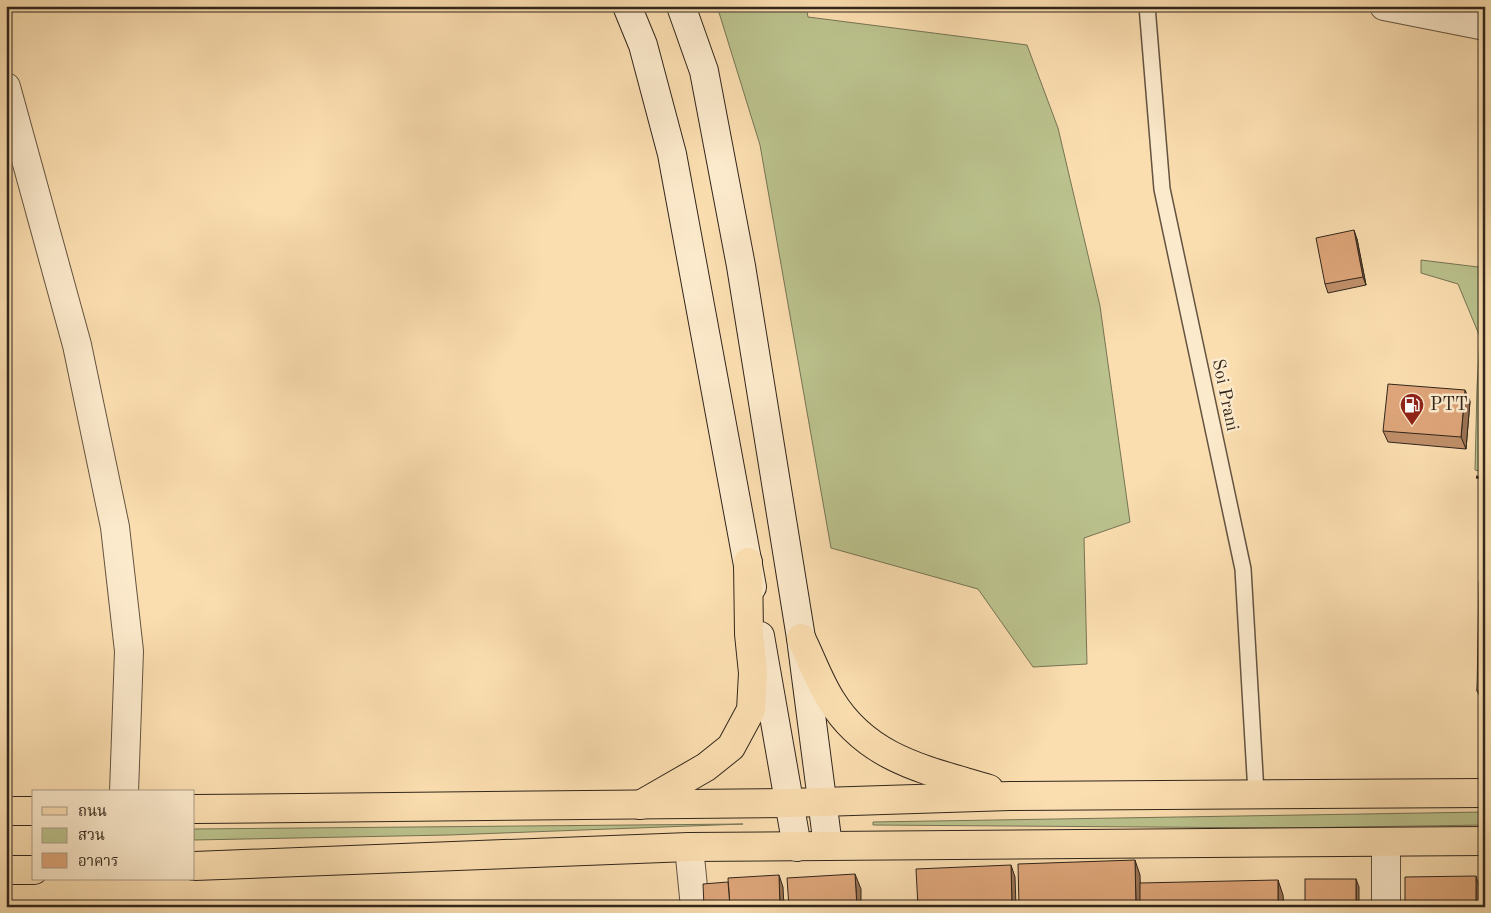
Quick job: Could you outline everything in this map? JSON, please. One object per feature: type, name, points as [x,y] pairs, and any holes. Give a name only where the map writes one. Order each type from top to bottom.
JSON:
[{"type":"main road","points":[[627,6],[643,45],[672,154],[748,562],[797,847]]},
{"type":"main road","points":[[681,6],[704,72],[741,266],[801,638],[828,846]]},
{"type":"main road","points":[[1384,6],[1485,26]]},
{"type":"main road","points":[[6,87],[76,344],[115,527],[128,651],[124,790]]},
{"type":"main road","points":[[638,805],[706,767],[731,747],[751,710],[753,673],[749,634],[748,562]]},
{"type":"main road","points":[[801,638],[832,700],[861,737],[897,760],[1010,796]]},
{"type":"main road","points":[[195,809],[790,803],[1010,796],[1485,793]]},
{"type":"main road","points":[[6,811],[32,811]]},
{"type":"main road","points":[[195,866],[689,848],[1485,841]]},
{"type":"main road","points":[[1386,842],[1386,907]]},
{"type":"main road","points":[[689,848],[695,907]]},
{"type":"main road","points":[[6,870],[32,870]]},
{"type":"lane","name":"Soi Prani","points":[[1147,6],[1162,189],[1243,569],[1256,793]]},
{"type":"path","points":[[1476,477],[1485,478]]},
{"type":"green space","points":[[717,6],[806,6],[808,17],[1027,45],[1058,128],[1100,306],[1130,522],[1084,538],[1087,664],[1033,667],[978,589],[831,548],[760,145]]},
{"type":"green space","points":[[1421,260],[1478,267],[1485,264],[1485,472],[1475,470],[1480,337],[1458,284],[1421,273]]},
{"type":"green space","points":[[1485,812],[1485,825],[1284,828],[873,825],[873,822]]},
{"type":"green space","points":[[743,824],[449,835],[195,840],[195,829]]},
{"type":"green space","points":[[574,902],[575,907],[381,907]]},
{"type":"building","points":[[1354,230],[1363,277],[1325,284],[1316,238]]},
{"type":"building","points":[[1388,384],[1465,390],[1461,437],[1383,431]]},
{"type":"building","points":[[1479,581],[1485,581],[1485,691],[1477,691]]},
{"type":"building","points":[[1135,860],[1136,907],[1019,907],[1018,864]]},
{"type":"building","points":[[1011,865],[1012,907],[918,907],[916,869]]},
{"type":"building","points":[[855,874],[857,907],[789,907],[787,878]]},
{"type":"building","points":[[779,875],[780,907],[730,907],[728,878]]},
{"type":"building","points":[[1476,876],[1476,907],[1405,907],[1405,877]]},
{"type":"building","points":[[1482,878],[1485,878],[1485,907],[1481,907]]},
{"type":"building","points":[[1305,879],[1356,879],[1356,907],[1305,907]]},
{"type":"building","points":[[1278,880],[1278,907],[1140,907],[1140,883]]},
{"type":"building","points":[[728,882],[730,907],[704,907],[703,884]]},
{"type":"place","name":"PTT","points":[[1412,426]]}]
